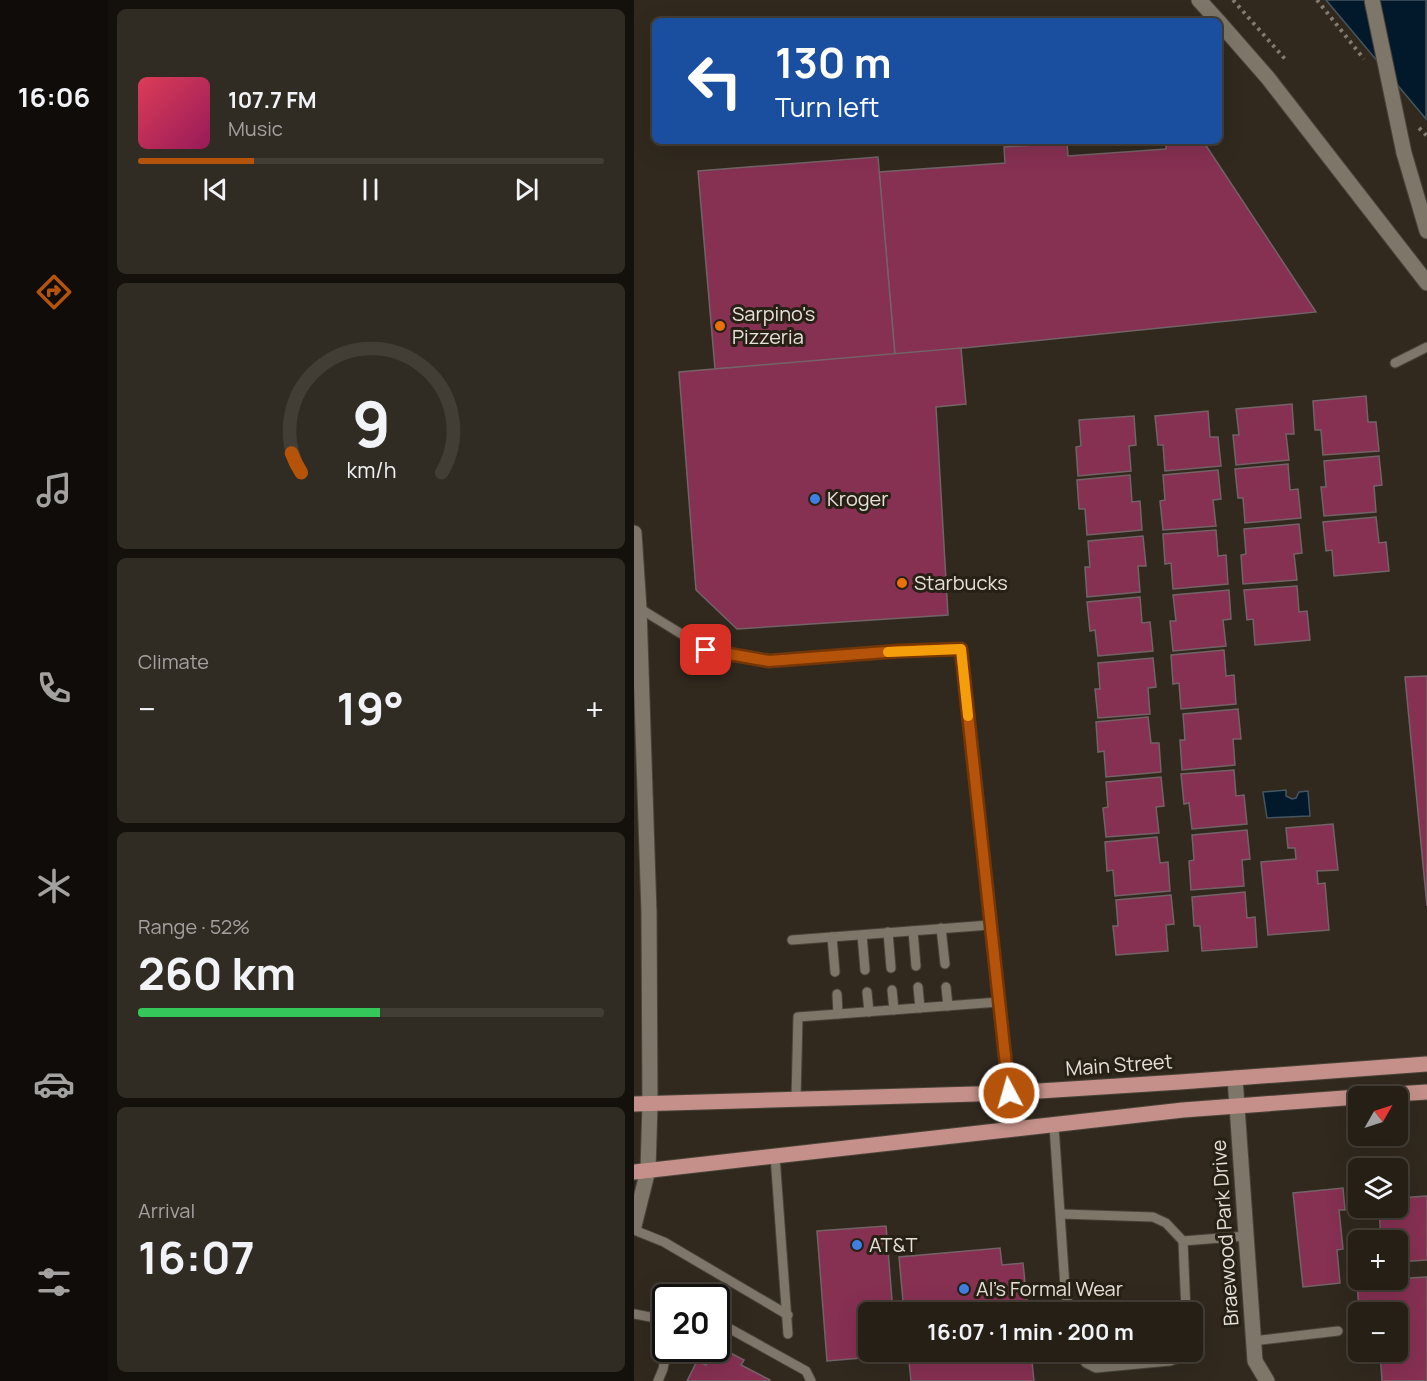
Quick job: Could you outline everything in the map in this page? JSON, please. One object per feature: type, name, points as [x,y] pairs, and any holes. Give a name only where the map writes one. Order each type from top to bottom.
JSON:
[{"type":"main road","points":[[1199,0],[1215,18]]},
{"type":"main road","points":[[1372,0],[1404,153],[1426,231]]},
{"type":"main road","points":[[1222,26],[1268,78],[1426,284]]},
{"type":"main road","points":[[634,533],[649,913],[650,1104],[634,1228]]},
{"type":"main road","name":"Main Street","points":[[634,1104],[1009,1093],[1426,1064]]},
{"type":"main road","name":"Braewood Park Drive","points":[[1235,1078],[1255,1361],[1267,1381]]},
{"type":"main road","points":[[1408,1093],[1426,1092]]},
{"type":"main road","points":[[641,1171],[1183,1110],[1348,1098]]},
{"type":"lane","points":[[1395,363],[1426,347]]},
{"type":"lane","points":[[636,609],[706,650],[769,661],[899,651],[961,649],[1009,1093]]},
{"type":"lane","points":[[792,940],[990,925]]},
{"type":"lane","points":[[941,928],[945,964]]},
{"type":"lane","points":[[913,931],[916,966]]},
{"type":"lane","points":[[888,932],[891,968]]},
{"type":"lane","points":[[862,934],[865,970]]},
{"type":"lane","points":[[832,937],[835,972]]},
{"type":"lane","points":[[918,987],[920,1008]]},
{"type":"lane","points":[[946,987],[948,1006]]},
{"type":"lane","points":[[892,990],[894,1010]]},
{"type":"lane","points":[[867,992],[869,1012]]},
{"type":"lane","points":[[837,994],[838,1014]]},
{"type":"lane","points":[[796,1099],[798,1017],[999,1002]]},
{"type":"lane","points":[[1054,1126],[1067,1302]]},
{"type":"lane","points":[[775,1156],[788,1334]]},
{"type":"lane","points":[[1061,1214],[1153,1216],[1166,1222],[1183,1241],[1186,1302]]},
{"type":"lane","points":[[634,1228],[664,1242],[788,1315]]},
{"type":"lane","points":[[1183,1241],[1246,1236]]},
{"type":"lane","points":[[634,1314],[652,1317]]},
{"type":"lane","points":[[730,1329],[806,1371],[811,1381]]},
{"type":"lane","points":[[1253,1341],[1338,1331]]},
{"type":"lane","points":[[658,1381],[664,1362]]},
{"type":"lane","points":[[1085,1362],[1096,1368],[1159,1362]]},
{"type":"path","points":[[1233,0],[1285,59]]},
{"type":"water","points":[[1326,0],[1426,0],[1426,119]]},
{"type":"water","points":[[1286,790],[1286,796],[1292,799],[1296,798],[1299,792],[1308,791],[1310,816],[1267,818],[1263,792]]},
{"type":"building","points":[[1067,144],[1068,156],[1166,149],[1166,144],[1205,144],[1316,312],[895,355],[879,172],[1005,163],[1004,147]]},
{"type":"building","points":[[878,157],[895,355],[715,369],[698,171]]},
{"type":"building","name":"Kroger","points":[[961,348],[966,404],[936,407],[948,615],[737,629],[696,590],[679,372]]},
{"type":"building","points":[[1366,396],[1368,422],[1376,422],[1379,451],[1323,455],[1321,430],[1315,430],[1313,401]]},
{"type":"building","points":[[1292,404],[1294,434],[1286,434],[1289,460],[1236,465],[1233,435],[1239,435],[1236,409]]},
{"type":"building","points":[[1208,411],[1210,437],[1218,437],[1221,466],[1165,471],[1163,445],[1158,445],[1155,416]]},
{"type":"building","points":[[1134,416],[1136,445],[1129,446],[1131,471],[1078,476],[1076,447],[1081,446],[1079,420]]},
{"type":"building","points":[[1379,456],[1382,485],[1374,486],[1376,512],[1324,516],[1321,487],[1326,487],[1324,461]]},
{"type":"building","points":[[1288,464],[1290,490],[1298,489],[1301,518],[1245,523],[1243,498],[1238,498],[1235,469]]},
{"type":"building","points":[[1218,470],[1221,499],[1213,500],[1216,526],[1163,530],[1160,501],[1165,500],[1163,475]]},
{"type":"building","points":[[1130,475],[1132,502],[1140,501],[1142,530],[1087,535],[1085,509],[1079,509],[1077,480]]},
{"type":"building","points":[[1376,517],[1379,543],[1386,542],[1389,571],[1334,576],[1332,550],[1326,551],[1323,522]]},
{"type":"building","points":[[1299,524],[1302,553],[1294,554],[1297,580],[1243,584],[1241,555],[1246,554],[1244,529]]},
{"type":"building","points":[[1216,530],[1218,556],[1226,555],[1228,584],[1173,589],[1171,563],[1165,564],[1163,534]]},
{"type":"building","points":[[1143,536],[1146,566],[1138,566],[1140,592],[1087,597],[1085,567],[1090,567],[1088,541]]},
{"type":"building","points":[[1297,586],[1299,612],[1307,611],[1310,640],[1255,645],[1253,619],[1247,620],[1244,590]]},
{"type":"building","points":[[1229,590],[1231,619],[1223,620],[1226,646],[1173,651],[1170,621],[1176,621],[1173,595]]},
{"type":"building","points":[[1140,597],[1142,623],[1150,622],[1153,651],[1098,656],[1095,630],[1090,631],[1087,602]]},
{"type":"building","points":[[1224,650],[1226,676],[1234,675],[1236,704],[1181,709],[1179,683],[1173,684],[1171,655]]},
{"type":"building","points":[[1153,658],[1156,687],[1148,688],[1150,714],[1098,718],[1095,689],[1100,689],[1098,663]]},
{"type":"building","points":[[1427,676],[1427,906],[1405,677]]},
{"type":"building","points":[[1238,709],[1241,739],[1233,739],[1235,765],[1182,770],[1180,740],[1185,740],[1183,714]]},
{"type":"building","points":[[1148,717],[1151,743],[1159,743],[1161,772],[1106,777],[1104,751],[1098,752],[1096,722]]},
{"type":"building","points":[[1234,770],[1236,796],[1244,795],[1247,824],[1192,829],[1189,803],[1184,804],[1181,774]]},
{"type":"building","points":[[1161,777],[1164,806],[1156,807],[1159,833],[1106,837],[1103,808],[1108,807],[1106,782]]},
{"type":"building","points":[[1333,824],[1338,870],[1317,871],[1318,884],[1325,883],[1329,930],[1268,935],[1261,862],[1296,859],[1295,848],[1288,848],[1286,828]]},
{"type":"building","points":[[1247,830],[1250,859],[1242,860],[1244,886],[1191,890],[1189,861],[1194,860],[1192,835]]},
{"type":"building","points":[[1157,837],[1160,863],[1168,862],[1170,891],[1115,896],[1113,870],[1107,871],[1105,842]]},
{"type":"building","points":[[1245,892],[1247,918],[1255,917],[1257,947],[1202,951],[1200,926],[1194,926],[1192,897]]},
{"type":"building","points":[[1171,895],[1174,924],[1166,925],[1168,951],[1116,955],[1113,926],[1118,926],[1116,900]]},
{"type":"building","points":[[1343,1188],[1345,1210],[1339,1210],[1343,1249],[1337,1250],[1340,1283],[1303,1287],[1293,1193]]},
{"type":"building","points":[[1427,1196],[1427,1260],[1408,1261],[1408,1230],[1380,1230],[1380,1218],[1408,1218],[1408,1197]]},
{"type":"building","points":[[886,1226],[892,1302],[858,1302],[858,1358],[827,1361],[817,1231]]},
{"type":"building","name":"Al's Formal Wear","points":[[1000,1248],[1002,1265],[1023,1263],[1027,1302],[903,1302],[899,1257]]},
{"type":"building","points":[[1427,1277],[1427,1381],[1382,1381],[1381,1362],[1408,1362],[1408,1302],[1358,1302],[1358,1290],[1408,1290],[1408,1278]]},
{"type":"building","points":[[730,1353],[744,1360],[741,1365],[770,1380],[687,1381],[696,1362],[706,1365],[708,1362],[730,1362]]},
{"type":"building","name":"Al's Formal Wear","points":[[909,1362],[1032,1362],[1034,1381],[911,1381]]},
{"type":"slow traffic","points":[[888,652],[961,649],[968,716]]},
{"type":"place","name":"Sarpino's Pizzeria","points":[[720,326]]},
{"type":"place","name":"Kroger","points":[[815,499]]},
{"type":"place","name":"Starbucks","points":[[902,583]]},
{"type":"place","name":"AT&T","points":[[857,1245]]},
{"type":"place","name":"Al's Formal Wear","points":[[964,1289]]},
{"type":"route","points":[[706,650],[769,661],[899,651],[961,649],[1009,1093]]}]
